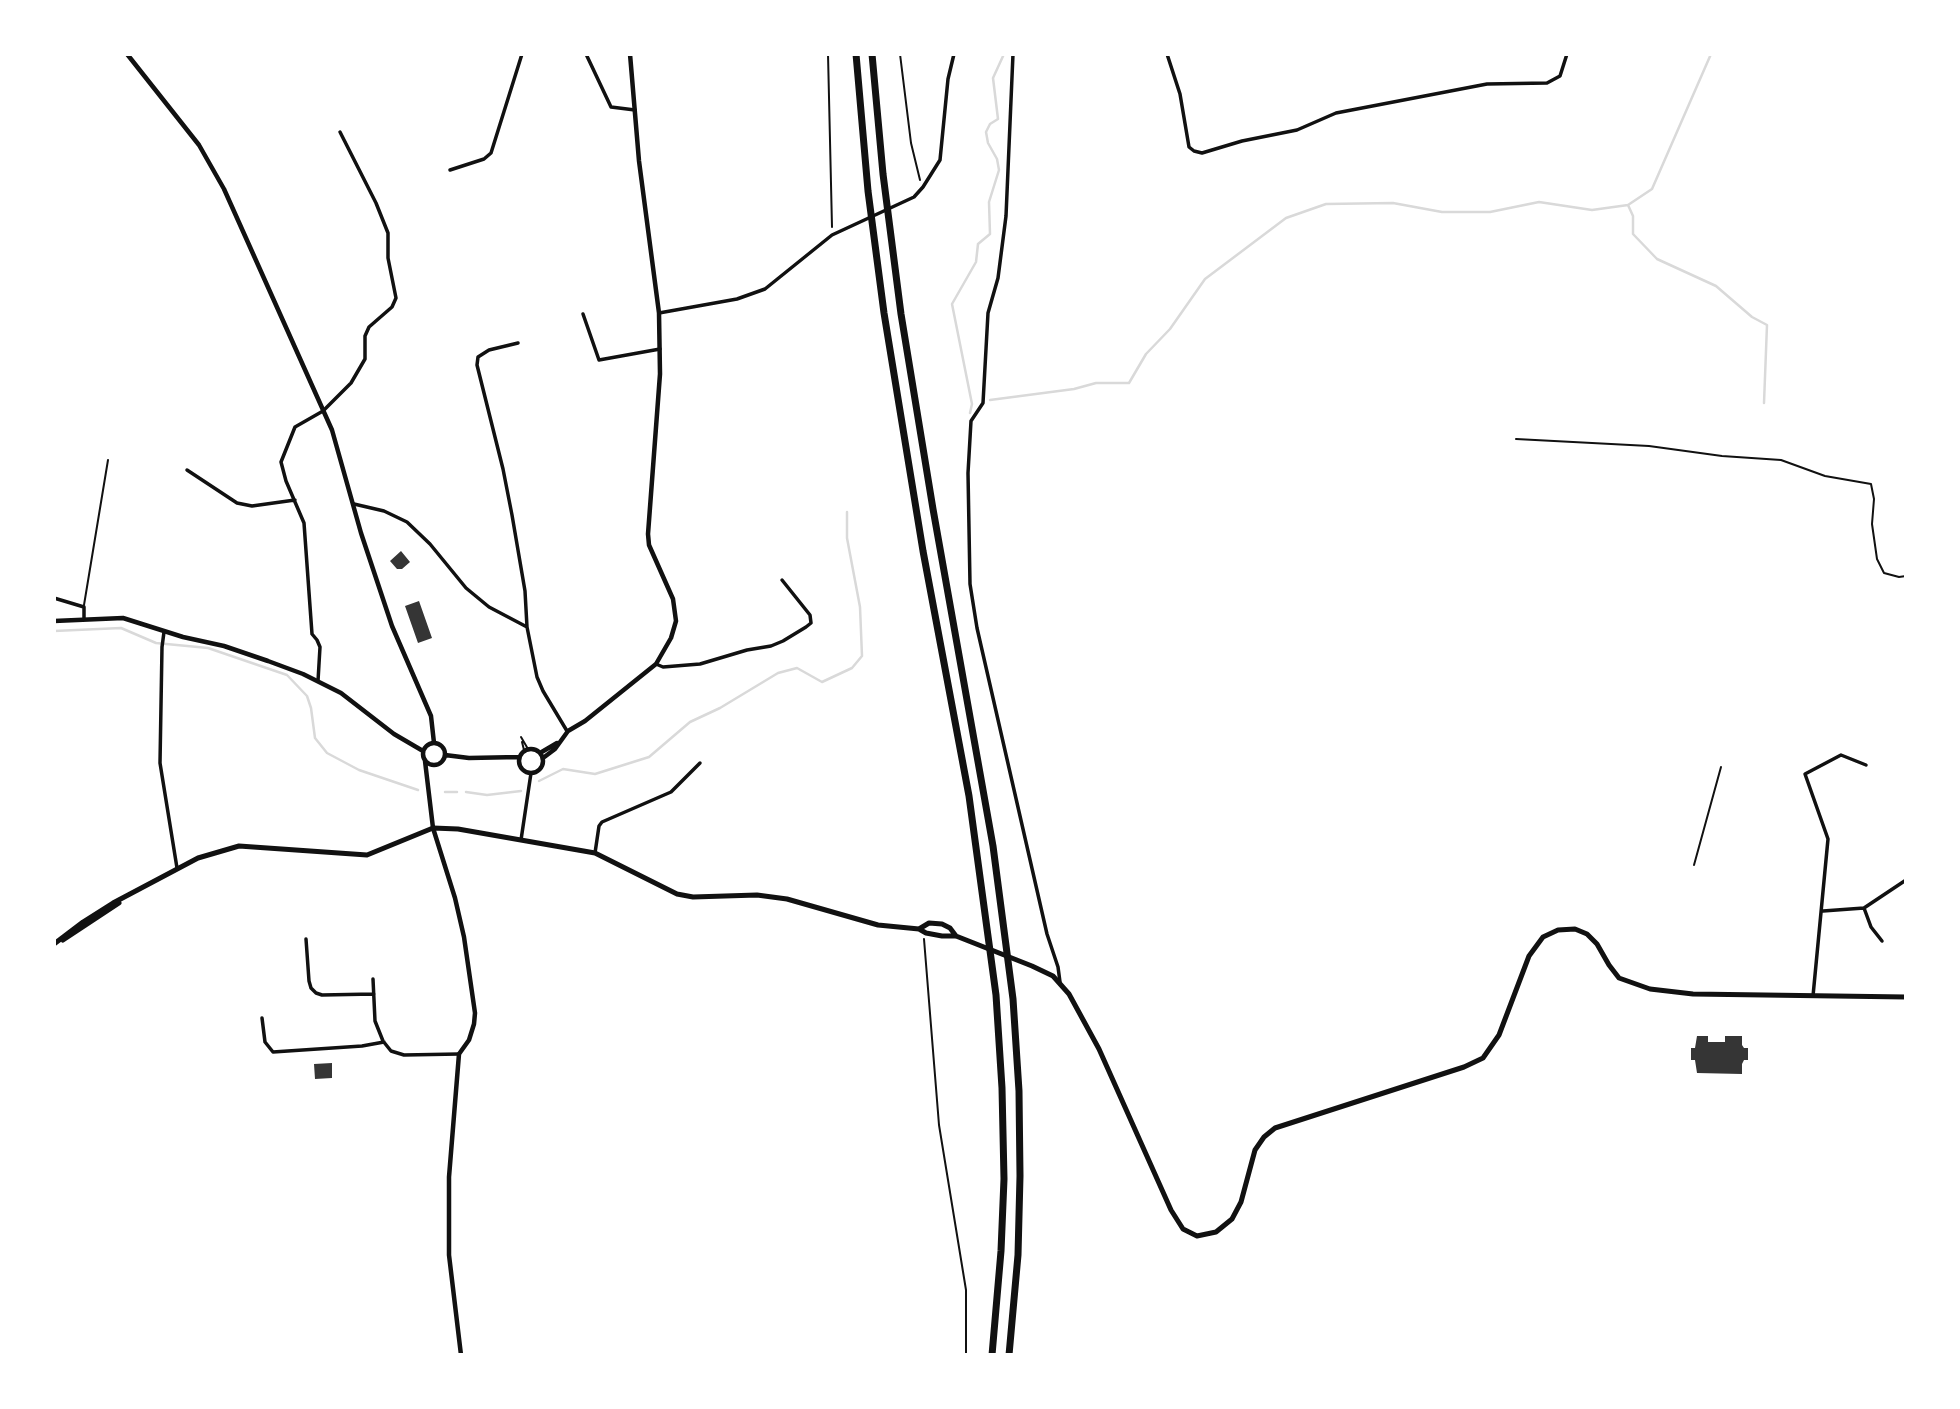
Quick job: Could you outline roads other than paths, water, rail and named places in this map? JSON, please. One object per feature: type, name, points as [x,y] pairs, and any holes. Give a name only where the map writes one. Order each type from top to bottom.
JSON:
[{"type":"highway","points":[[856,54],[868,191],[884,313],[919,528],[969,796],[996,995],[1002,1088],[1003,1179],[1001,1263],[992,1355]]},
{"type":"highway","points":[[872,54],[883,174],[903,328],[993,846],[1011,976],[1019,1091],[1020,1176],[1018,1255],[1009,1355]]},
{"type":"main road","points":[[54,945],[87,925],[124,897],[198,858],[239,846],[367,855],[433,828],[458,829],[595,853],[677,894],[693,897],[777,897],[878,925],[956,936],[1032,965],[1053,976],[1060,984],[1080,1011],[1100,1049],[1171,1210],[1183,1229],[1197,1236],[1216,1232],[1232,1219],[1241,1202],[1255,1150],[1275,1128],[1464,1067],[1483,1058],[1499,1035],[1529,956],[1543,937],[1553,932],[1570,929],[1587,934],[1597,944],[1616,975],[1641,987],[1693,993],[1906,997]]},
{"type":"main road","points":[[919,929],[929,923],[942,924],[950,928],[956,936]]},
{"type":"street","points":[[127,54],[199,145],[224,190],[337,443],[368,555],[392,626],[431,716],[437,743],[444,748],[445,757]]},
{"type":"street","points":[[450,170],[484,159],[491,153],[522,54]]},
{"type":"street","points":[[586,54],[611,107],[635,110]]},
{"type":"street","points":[[531,773],[540,768],[541,755],[656,664],[671,638],[676,621],[673,600],[649,545],[648,534],[660,374],[659,313],[630,54]]},
{"type":"street","points":[[659,313],[737,299],[765,289],[832,235],[908,200],[923,187],[940,160],[948,79],[954,54]]},
{"type":"street","points":[[1013,54],[1006,216],[998,278],[988,313],[983,403],[971,421],[968,472],[970,583],[977,628],[1060,984]]},
{"type":"street","points":[[1167,54],[1180,94],[1189,147],[1194,152],[1202,153],[1242,141],[1297,130],[1336,113],[1487,84],[1547,83],[1560,76],[1567,54]]},
{"type":"street","points":[[318,681],[320,647],[312,634],[303,523],[281,462],[295,427],[323,411],[351,383],[365,359],[365,336],[369,327],[392,307],[396,298],[388,258],[388,233],[340,132]]},
{"type":"street","points":[[583,314],[599,360],[660,349]]},
{"type":"street","points":[[518,343],[489,350],[478,357],[477,365],[512,515],[525,591],[527,627],[537,677],[568,732]]},
{"type":"street","points":[[187,470],[237,503],[252,506],[295,500]]},
{"type":"street","points":[[354,505],[384,510],[407,522],[430,544],[467,588],[489,607],[527,627]]},
{"type":"street","points":[[656,664],[663,667],[700,664],[771,646],[806,627],[811,623],[810,615],[782,580]]},
{"type":"street","points":[[54,598],[84,607],[84,619]]},
{"type":"street","points":[[54,621],[122,618],[164,632],[224,646],[318,681],[341,693],[434,765]]},
{"type":"street","points":[[164,632],[160,762],[177,868]]},
{"type":"street","points":[[437,743],[427,745],[424,756],[433,828],[464,937],[475,1013],[470,1040],[458,1054],[449,1177],[449,1255],[461,1355]]},
{"type":"street","points":[[519,759],[526,750],[541,755]]},
{"type":"street","points":[[1813,996],[1828,839],[1805,774],[1842,755],[1866,765]]},
{"type":"street","points":[[428,784],[434,765],[445,757],[519,759]]},
{"type":"street","points":[[519,759],[522,769],[531,773]]},
{"type":"street","points":[[595,853],[602,822],[671,792],[700,763]]},
{"type":"street","points":[[520,840],[531,773]]},
{"type":"street","points":[[1822,911],[1840,912],[1864,908],[1906,880]]},
{"type":"street","points":[[1864,908],[1871,927],[1882,941]]},
{"type":"street","points":[[306,939],[309,981],[314,991],[323,995],[374,994]]},
{"type":"street","points":[[373,979],[375,1021],[391,1051],[404,1055],[458,1054]]},
{"type":"street","points":[[262,1018],[265,1042],[273,1052],[352,1047],[384,1042]]},
{"type":"lane","points":[[84,607],[108,460]]},
{"type":"lane","points":[[1695,865],[1721,768]]},
{"type":"waterway","points":[[970,413],[972,404],[952,304],[976,262],[978,244],[990,234],[989,202],[999,170],[986,132],[990,124],[998,119],[993,78],[1004,54]]},
{"type":"waterway","points":[[990,400],[1074,389],[1096,383],[1129,383],[1146,354],[1170,329],[1205,279],[1286,218],[1326,204],[1393,203],[1442,212],[1490,212],[1539,202],[1592,210],[1628,205],[1652,189],[1711,54]]},
{"type":"waterway","points":[[1628,205],[1633,216],[1633,234],[1657,259],[1716,286],[1752,317],[1767,325],[1764,403]]},
{"type":"waterway","points":[[539,781],[563,769],[595,774],[649,757],[690,722],[720,708],[778,673],[797,668],[822,682],[852,668],[862,656],[860,607],[847,538],[847,512]]},
{"type":"waterway","points":[[54,631],[121,628],[156,643],[208,648],[287,675],[307,696],[315,738],[327,753],[359,770],[418,790]]},
{"type":"waterway","points":[[466,792],[487,795],[521,791]]},
{"type":"waterway","points":[[445,792],[457,792]]}]
